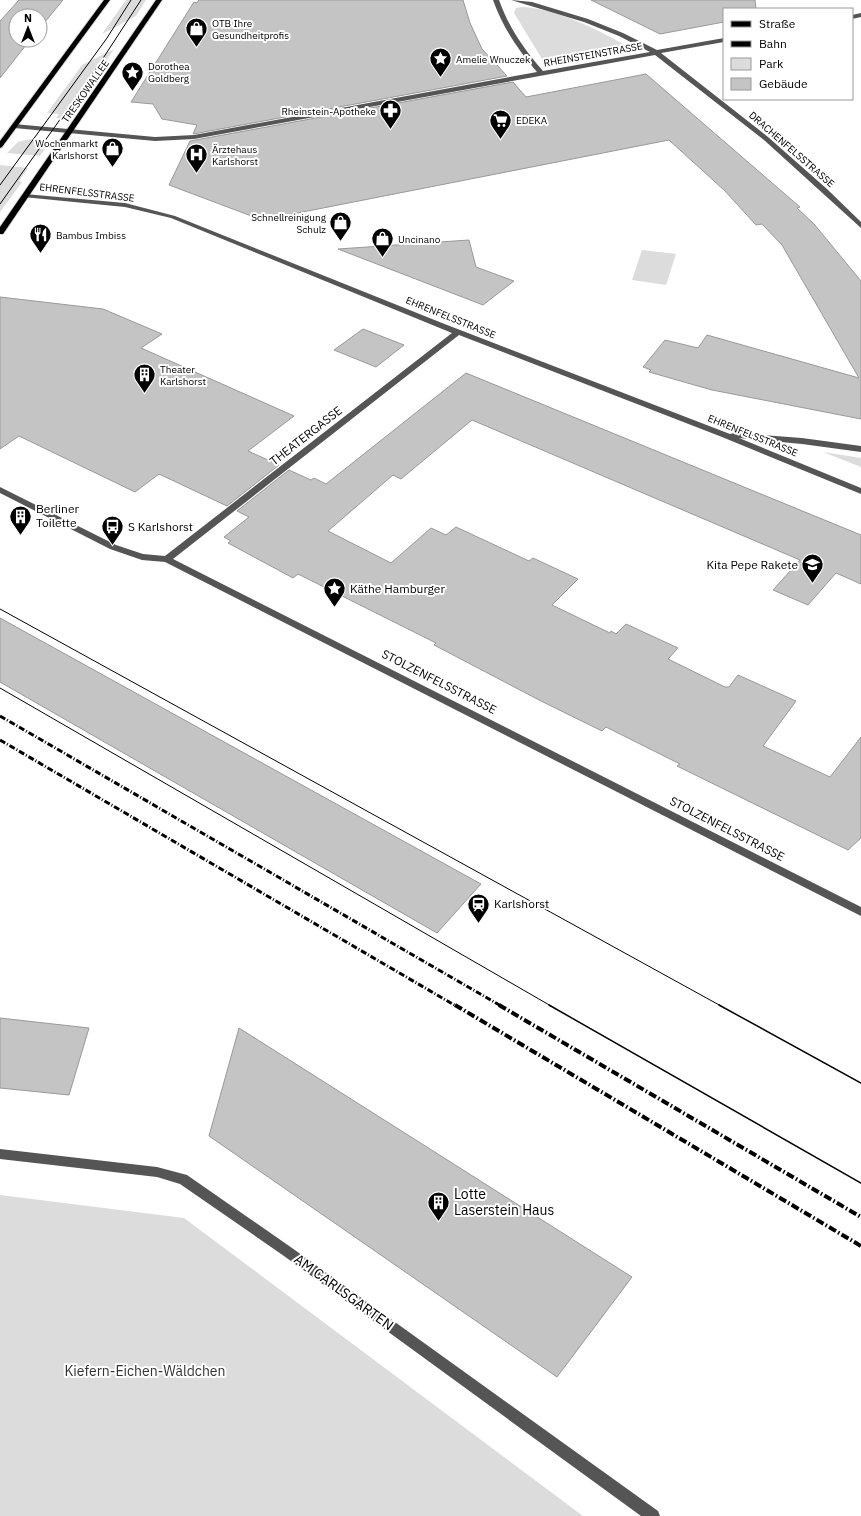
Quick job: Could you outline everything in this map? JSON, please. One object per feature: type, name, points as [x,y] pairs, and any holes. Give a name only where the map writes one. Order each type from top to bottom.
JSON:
[{"type":"main road","points":[[0,146],[108,0]]},
{"type":"main road","name":"TRESKOWALLEE","points":[[0,232],[159,0]]},
{"type":"street","points":[[496,0],[504,23],[515,43],[542,74]]},
{"type":"street","name":"DRACHENFELSSTRASSE","points":[[514,0],[548,7],[591,22],[656,53],[743,120],[834,199],[861,226]]},
{"type":"street","name":"RHEINSTEINSTRASSE","points":[[14,126],[155,139],[194,137],[723,40]]},
{"type":"street","name":"EHRENFELSSTRASSE","points":[[25,196],[125,205],[174,217],[458,332],[725,435],[861,491]]},
{"type":"street","name":"THEATERGASSE","points":[[167,559],[458,332]]},
{"type":"street","points":[[725,435],[802,441],[861,450]]},
{"type":"street","name":"STOLZENFELSSTRASSE","points":[[0,490],[113,547],[142,557],[167,559],[861,912]]},
{"type":"street","name":"AM CARLSGARTEN","points":[[0,1154],[157,1172],[183,1179],[282,1247],[653,1516]]},
{"type":"green space","points":[[126,0],[146,0],[136,16],[102,34]]},
{"type":"green space","points":[[523,7],[563,16],[589,26],[625,45],[542,59],[514,13],[516,8]]},
{"type":"green space","points":[[114,49],[65,119],[56,118],[59,114],[47,113],[82,65]]},
{"type":"green space","points":[[30,139],[50,142],[40,156],[7,153],[18,142]]},
{"type":"green space","points":[[0,165],[28,168],[19,181],[22,182],[0,212]]},
{"type":"green space","points":[[642,250],[676,254],[666,285],[632,280]]},
{"type":"green space","points":[[823,452],[861,458],[861,467]]},
{"type":"green space","name":"Kiefern-Eichen-Wäldchen","points":[[0,1195],[184,1218],[583,1516],[0,1516]]},
{"type":"building","points":[[19,0],[63,0],[48,18],[48,8],[12,8]]},
{"type":"building","points":[[199,0],[463,0],[470,23],[482,49],[507,76],[193,134],[197,125],[162,119],[153,104],[131,102],[194,2],[197,3]]},
{"type":"building","points":[[591,0],[755,0],[756,8],[723,8],[723,22],[660,34]]},
{"type":"building","points":[[8,12],[8,48],[24,48],[0,78],[0,21]]},
{"type":"building","points":[[646,74],[800,207],[797,208],[814,224],[861,281],[861,419],[712,390],[649,372],[651,370],[643,367],[665,340],[698,348],[707,335],[859,378],[782,245],[762,224],[756,225],[725,191],[669,140],[262,220],[169,185],[190,141],[513,82],[526,97]]},
{"type":"building","points":[[469,240],[476,267],[514,281],[483,305],[338,249]]},
{"type":"building","name":"Theater Karlshorst","points":[[0,297],[103,309],[162,334],[141,348],[294,416],[248,451],[279,465],[227,506],[159,474],[135,492],[19,436],[0,449]]},
{"type":"building","points":[[363,329],[404,345],[376,367],[334,350]]},
{"type":"building","points":[[466,373],[861,535],[861,584],[836,573],[808,605],[773,590],[800,560],[472,420],[401,479],[393,475],[328,531],[391,563],[431,528],[446,535],[456,527],[529,561],[533,558],[578,579],[552,605],[610,633],[611,631],[616,634],[626,624],[678,648],[668,659],[725,687],[729,687],[738,675],[796,701],[763,746],[830,777],[861,737],[861,838],[848,850],[677,766],[680,764],[606,727],[602,731],[541,701],[434,645],[436,643],[298,574],[293,578],[228,543],[231,541],[224,537],[249,517],[237,511],[289,470],[311,480],[314,478],[326,484]]},
{"type":"building","points":[[0,618],[481,884],[437,933],[0,682]]},
{"type":"building","points":[[0,1018],[89,1028],[69,1095],[0,1088]]},
{"type":"building","name":"Lotte Laserstein Haus","points":[[239,1028],[632,1277],[557,1377],[209,1136]]},
{"type":"tram line","points":[[0,185],[107,38],[131,0]]},
{"type":"tram line","points":[[0,204],[98,66],[141,0]]},
{"type":"tram line","points":[[0,609],[721,1006]]},
{"type":"tram line","points":[[0,688],[551,1006]]},
{"type":"tram line","points":[[549,1005],[861,1183]]},
{"type":"tram line","points":[[719,1005],[861,1083]]},
{"type":"railway","points":[[0,716],[501,1006]]},
{"type":"railway","points":[[0,740],[456,1006]]},
{"type":"railway","points":[[455,1005],[861,1246]]},
{"type":"railway","points":[[499,1005],[861,1217]]},
{"type":"place","name":"OTB Ihre Gesundheitprofis","points":[[196,48]]},
{"type":"place","name":"Amelie Wnuczek","points":[[440,78]]},
{"type":"place","name":"Dorothea Goldberg","points":[[132,92]]},
{"type":"place","name":"Rheinstein-Apotheke","points":[[391,130]]},
{"type":"place","name":"EDEKA","points":[[500,140]]},
{"type":"place","name":"Wochenmarkt Karlshorst","points":[[113,168]]},
{"type":"place","name":"Ärztehaus Karlshorst","points":[[197,174]]},
{"type":"place","name":"Schnellreinigung Schulz","points":[[341,242]]},
{"type":"place","name":"Bambus Imbiss","points":[[41,254]]},
{"type":"place","name":"Uncinano","points":[[382,258]]},
{"type":"place","name":"Theater Karlshorst","points":[[144,394]]},
{"type":"place","name":"Berliner Toilette","points":[[20,536]]},
{"type":"place","name":"S Karlshorst","points":[[113,546]]},
{"type":"place","name":"Kita Pepe Rakete","points":[[813,584]]},
{"type":"place","name":"Käthe Hamburger","points":[[335,608]]},
{"type":"place","name":"Karlshorst","points":[[478,924]]},
{"type":"place","name":"Lotte Laserstein Haus","points":[[439,1222]]}]
